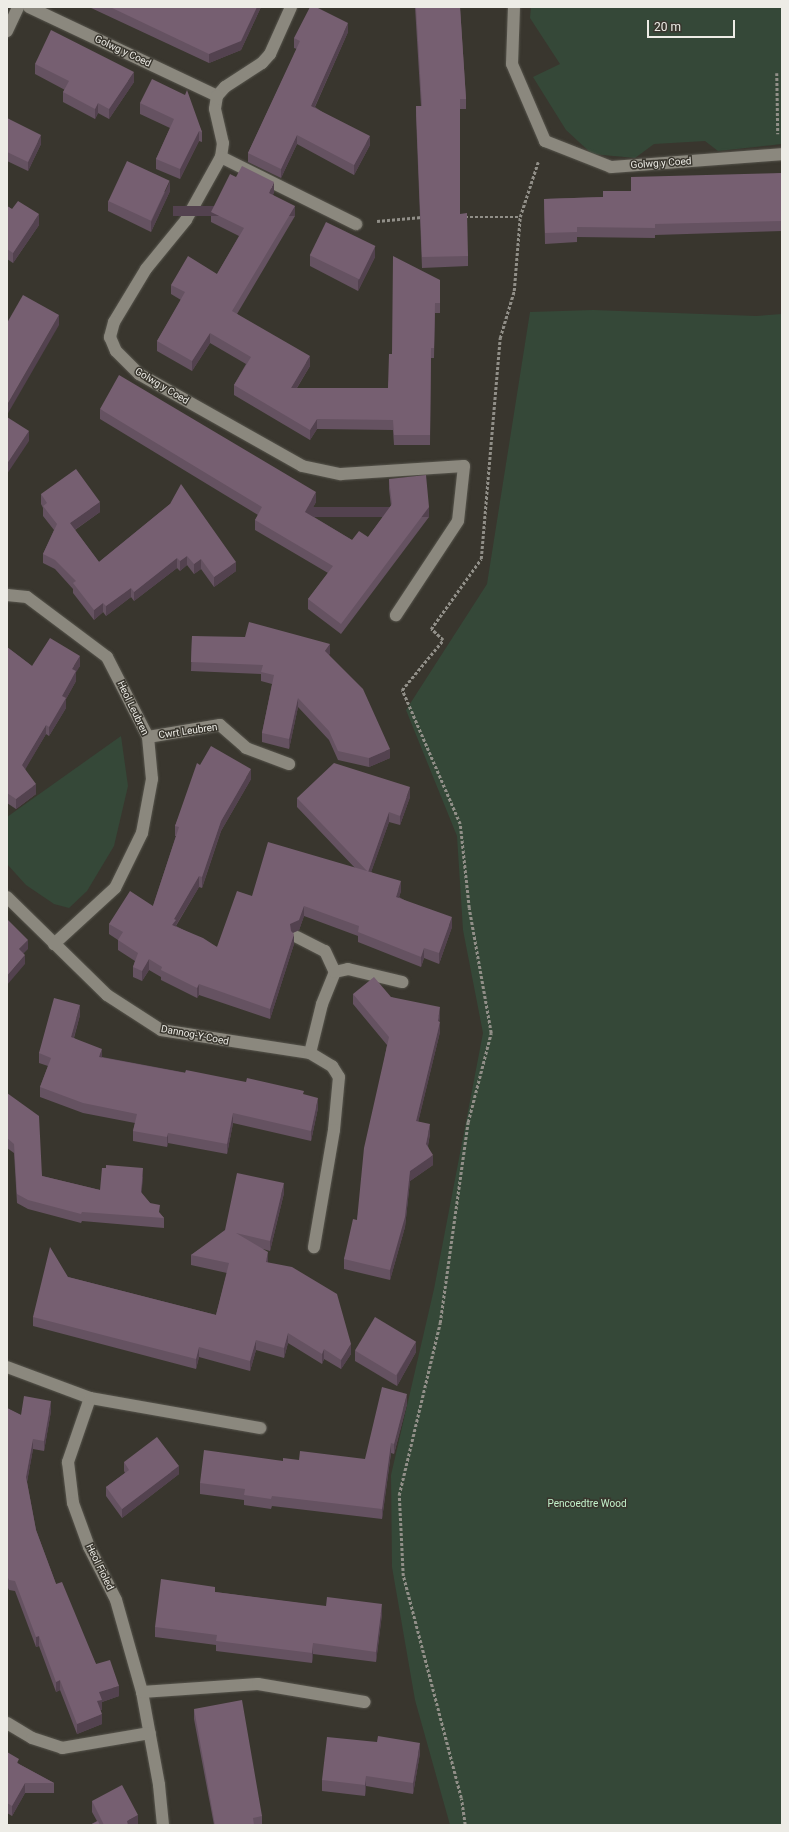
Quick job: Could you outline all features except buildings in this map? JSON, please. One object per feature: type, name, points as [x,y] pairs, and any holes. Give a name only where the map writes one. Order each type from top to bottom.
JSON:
[{"type":"street","points":[[7,31],[18,7]]},
{"type":"street","name":"Golwg y Coed","points":[[29,7],[217,96],[216,109],[223,143],[222,157],[194,208],[153,259],[114,322],[110,337],[116,351],[139,374],[302,466],[341,474],[464,466],[458,521],[396,615]]},
{"type":"street","points":[[217,96],[225,87],[262,63],[270,54],[291,7]]},
{"type":"street","points":[[514,7],[512,64],[545,140]]},
{"type":"street","name":"Golwg y Coed","points":[[545,140],[611,167],[780,154]]},
{"type":"street","points":[[222,157],[356,224]]},
{"type":"street","name":"Heol Leubren","points":[[7,595],[27,597],[107,657],[148,737],[152,779],[142,833],[115,888],[54,944]]},
{"type":"street","name":"Cwrt Leubren","points":[[148,737],[220,725],[246,748],[289,764]]},
{"type":"street","name":"Dannog-Y-Coed","points":[[7,897],[107,995],[161,1030],[310,1053]]},
{"type":"street","points":[[297,936],[325,951],[335,972],[322,1004],[310,1053],[332,1066],[339,1077],[334,1130],[314,1247]]},
{"type":"street","points":[[335,972],[348,968],[402,982]]},
{"type":"street","points":[[7,1367],[90,1398],[260,1428]]},
{"type":"street","name":"Heol Fioled","points":[[90,1398],[68,1462],[73,1503],[89,1547],[116,1600],[142,1692],[150,1732],[163,1825]]},
{"type":"street","points":[[142,1692],[258,1684],[364,1702]]},
{"type":"street","points":[[7,1722],[32,1738],[62,1748],[150,1732]]},
{"type":"path","points":[[776,73],[780,154]]},
{"type":"path","points":[[465,1825],[461,1798],[403,1576],[399,1494],[440,1323],[468,1122],[491,1033],[469,908],[460,824],[402,690],[442,640],[431,629],[481,559],[500,338],[514,291],[520,217],[545,140]]},
{"type":"path","points":[[356,224],[429,217]]},
{"type":"path","points":[[460,217],[520,217]]},
{"type":"green space","points":[[531,7],[782,7],[782,144],[718,151],[705,141],[654,144],[635,158],[592,154],[566,130],[533,77],[560,64],[530,18]]},
{"type":"green space","name":"Pencoedtre Wood","points":[[593,310],[756,316],[782,314],[782,1825],[450,1825],[415,1700],[392,1567],[391,1475],[434,1289],[483,1033],[463,930],[457,836],[406,710],[487,584],[530,312]]},
{"type":"green space","points":[[121,736],[128,786],[114,846],[87,891],[69,908],[54,904],[26,885],[7,864],[7,817]]}]
